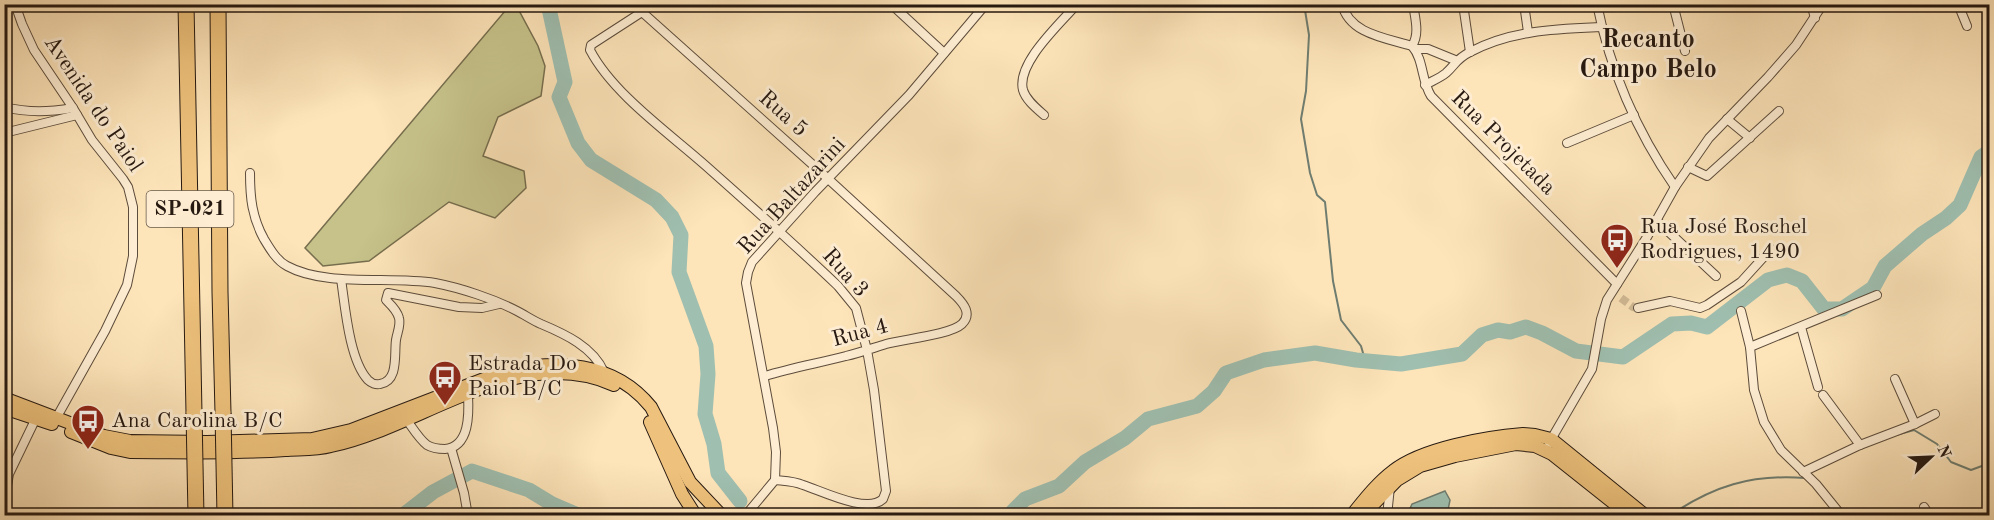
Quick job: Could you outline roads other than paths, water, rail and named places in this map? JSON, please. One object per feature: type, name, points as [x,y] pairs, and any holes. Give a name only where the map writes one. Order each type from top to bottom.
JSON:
[{"type":"highway","name":"SP-021","points":[[186,4],[196,516]]},
{"type":"highway","name":"SP-021","points":[[218,4],[225,516]]},
{"type":"main road","points":[[4,408],[130,441],[207,442],[312,439],[351,430],[502,372],[525,366],[567,364],[604,372],[632,387],[651,407],[690,482],[722,516]]},
{"type":"main road","points":[[4,398],[111,448],[130,452],[210,453],[329,447],[348,442],[515,378],[557,373],[579,375],[616,386],[628,393],[642,409],[682,494],[696,516]]},
{"type":"main road","points":[[1351,516],[1391,472],[1415,456],[1434,450],[1511,435],[1535,435],[1646,516]]},
{"type":"main road","points":[[1362,516],[1397,480],[1420,466],[1455,456],[1516,444],[1548,444],[1630,516]]},
{"type":"main road","points":[[696,516],[698,509],[709,503]]},
{"type":"street","name":"Avenida do Paiol","points":[[15,4],[34,50],[92,140],[118,171],[128,187],[133,207],[133,256],[127,285],[105,331],[55,421]]},
{"type":"street","points":[[891,4],[944,53]]},
{"type":"street","name":"Rua Baltazarini","points":[[776,480],[776,452],[765,376],[746,283],[752,262],[909,94],[986,4]]},
{"type":"street","points":[[1044,115],[1025,94],[1022,83],[1023,72],[1044,42],[1077,4]]},
{"type":"street","points":[[1342,4],[1345,15],[1352,24],[1378,36],[1413,48],[1428,49],[1455,60]]},
{"type":"street","name":"Rua Projetada","points":[[1413,4],[1416,31],[1413,48],[1419,57],[1425,85],[1431,96],[1617,284]]},
{"type":"street","points":[[1462,4],[1470,52]]},
{"type":"street","points":[[1524,4],[1528,32]]},
{"type":"street","points":[[1597,4],[1613,64],[1634,115],[1656,158],[1675,187]]},
{"type":"street","points":[[1673,4],[1685,51]]},
{"type":"street","points":[[1811,4],[1815,18]]},
{"type":"street","points":[[1548,444],[1586,379],[1595,354],[1603,310],[1611,292],[1675,187],[1700,150],[1727,119],[1763,84],[1796,45],[1823,4]]},
{"type":"street","points":[[1958,4],[1967,26]]},
{"type":"street","name":"Rua 3","points":[[642,12],[590,48],[598,63],[616,85],[652,120],[779,232],[849,298],[856,308],[874,390],[886,491],[883,499],[873,504],[855,502],[793,482],[776,480]]},
{"type":"street","name":"Rua 5","points":[[642,12],[961,301],[967,312],[963,323]]},
{"type":"street","points":[[1425,85],[1445,74],[1455,60],[1507,38],[1528,32],[1602,27]]},
{"type":"street","points":[[4,107],[38,112],[75,111]]},
{"type":"street","points":[[4,133],[75,111]]},
{"type":"street","points":[[1688,167],[1707,176],[1779,111]]},
{"type":"street","points":[[1567,143],[1634,115]]},
{"type":"street","points":[[1727,119],[1750,138]]},
{"type":"street","points":[[250,173],[250,199],[254,217],[260,232],[276,257],[285,266],[304,273],[341,279],[420,281],[442,285],[501,304],[576,342],[595,356],[604,372]]},
{"type":"street","points":[[1656,221],[1716,276]]},
{"type":"street","points":[[1638,308],[1670,302],[1700,308],[1707,305],[1741,282],[1771,249]]},
{"type":"street","points":[[341,279],[354,353],[362,372],[373,384],[384,383],[389,379],[395,364],[396,338],[400,319],[386,300],[388,293],[459,307],[482,308],[501,304]]},
{"type":"street","points":[[1611,292],[1621,298]]},
{"type":"street","points":[[1750,347],[1876,295]]},
{"type":"street","points":[[1741,310],[1750,347],[1754,390],[1764,422],[1781,450],[1842,516]]},
{"type":"street","name":"Rua 4","points":[[765,376],[949,330],[963,323]]},
{"type":"street","points":[[1800,327],[1821,391],[1860,445]]},
{"type":"street","points":[[1895,379],[1916,424]]},
{"type":"street","points":[[406,419],[427,444],[438,449],[451,448],[461,441],[470,417],[468,395]]},
{"type":"street","points":[[1803,472],[1935,414]]},
{"type":"street","points":[[4,503],[9,474],[36,418]]},
{"type":"street","points":[[451,448],[465,493],[468,516]]},
{"type":"street","points":[[745,516],[776,480]]},
{"type":"street","points":[[1387,516],[1390,487]]},
{"type":"street","points":[[1924,507],[1930,516]]},
{"type":"waterway","points":[[548,4],[565,82],[559,97],[578,143],[591,160],[656,200],[672,217],[681,235],[679,272],[706,346],[708,374],[705,414],[714,444],[718,473],[740,501]]},
{"type":"waterway","points":[[1304,4],[1309,35],[1306,91],[1301,119],[1310,173],[1317,195],[1325,202],[1333,281],[1341,320],[1361,346],[1365,360]]},
{"type":"waterway","points":[[1012,516],[1013,511],[1025,499],[1059,486],[1085,462],[1125,438],[1148,419],[1197,406],[1214,391],[1226,373],[1264,360],[1315,353],[1401,364],[1462,354],[1482,335],[1498,330],[1510,332],[1526,327],[1576,351],[1623,357],[1672,324],[1691,323],[1707,327],[1768,280],[1787,275],[1802,281],[1824,309],[1842,309],[1873,288],[1885,266],[1960,205],[1981,157],[1990,151]]},
{"type":"waterway","points":[[1896,435],[1914,430],[1937,444],[1951,462],[1971,470],[1990,463]]},
{"type":"waterway","points":[[402,516],[433,492],[472,471],[529,490],[552,504],[580,516]]},
{"type":"waterway","points":[[1669,516],[1701,497],[1733,484],[1767,478],[1805,478]]},
{"type":"tunnel","points":[[1621,298],[1638,308]]},
{"type":"place","name":"Rua José Roschel Rodrigues, 1490","points":[[1617,269]]},
{"type":"place","name":"Estrada Do Paiol B/C","points":[[445,406]]},
{"type":"place","name":"Ana Carolina B/C","points":[[88,450]]},
{"type":"district","name":"Recanto Campo Belo","points":[[1648,55]]}]
